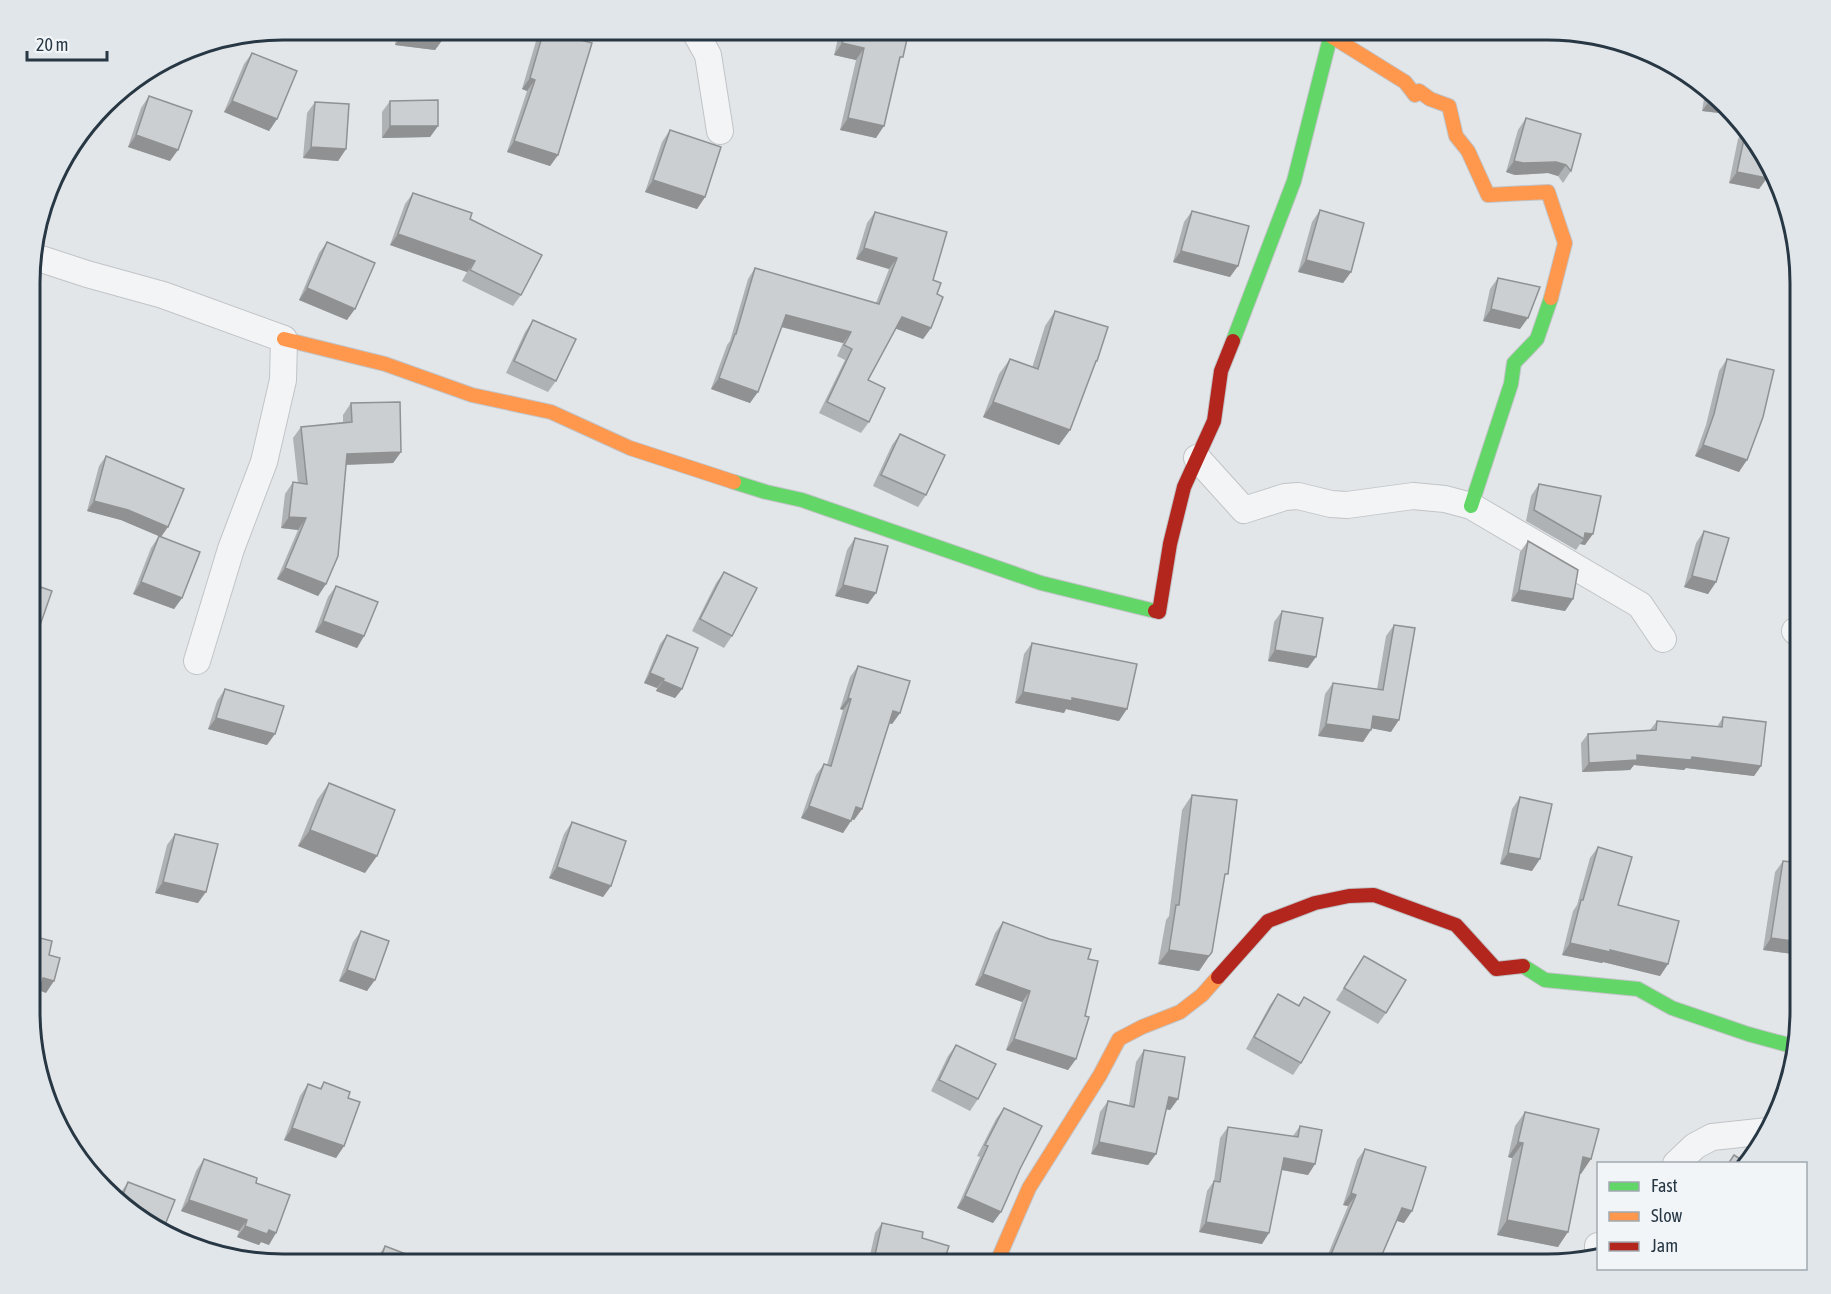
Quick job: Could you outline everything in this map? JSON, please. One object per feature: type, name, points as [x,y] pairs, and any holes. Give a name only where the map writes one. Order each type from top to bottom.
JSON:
[{"type":"street","points":[[700,40],[708,55],[720,131]]},
{"type":"street","points":[[42,259],[163,295],[284,339],[385,364],[472,395],[551,412],[630,448],[766,492],[801,500],[1041,583],[1159,612],[1170,544],[1184,487],[1214,421],[1221,371],[1294,182],[1328,40]]},
{"type":"street","points":[[1342,40],[1405,82],[1415,95],[1419,91],[1430,99],[1449,106],[1456,136],[1468,151],[1488,195],[1548,192],[1564,243],[1549,307],[1537,339],[1514,363],[1511,384],[1470,506]]},
{"type":"street","points":[[197,661],[231,549],[264,462],[283,380],[284,339]]},
{"type":"street","points":[[1197,458],[1244,510],[1285,497],[1298,496],[1331,504],[1347,505],[1413,496],[1445,499],[1470,506],[1640,605],[1663,639]]},
{"type":"street","points":[[1000,1254],[1029,1188],[1100,1075],[1119,1039],[1180,1012],[1202,995],[1268,921],[1315,903],[1349,896],[1374,896],[1456,925],[1496,969],[1523,966],[1545,980],[1638,989],[1672,1008],[1788,1045]]},
{"type":"street","points":[[1678,1162],[1695,1146],[1712,1137],[1758,1132]]},
{"type":"building","points":[[541,40],[581,40],[592,43],[558,155],[514,141],[535,80],[530,78]]},
{"type":"building","points":[[843,40],[907,40],[903,57],[900,57],[884,126],[848,118],[864,48],[842,43]]},
{"type":"building","points":[[252,53],[297,71],[277,119],[232,101]]},
{"type":"building","points":[[149,96],[192,111],[178,150],[136,135]]},
{"type":"building","points":[[438,100],[438,126],[390,126],[390,101]]},
{"type":"building","points":[[315,102],[349,104],[346,149],[311,147]]},
{"type":"building","points":[[1526,118],[1581,134],[1571,171],[1566,165],[1556,162],[1514,161]]},
{"type":"building","points":[[670,130],[721,147],[705,197],[653,180]]},
{"type":"building","points":[[1744,140],[1766,178],[1737,172]]},
{"type":"building","points":[[413,193],[472,213],[470,219],[542,255],[521,295],[470,270],[475,261],[398,234]]},
{"type":"building","points":[[1320,210],[1364,223],[1351,272],[1306,260]]},
{"type":"building","points":[[1192,211],[1249,226],[1238,266],[1181,251]]},
{"type":"building","points":[[875,212],[947,232],[933,280],[941,283],[937,294],[943,297],[931,328],[902,317],[868,380],[885,388],[869,422],[827,402],[852,349],[844,345],[851,332],[786,315],[758,392],[719,378],[736,334],[755,268],[879,304],[897,258],[864,248]]},
{"type":"building","points":[[327,242],[375,263],[355,309],[307,288]]},
{"type":"building","points":[[1498,278],[1540,287],[1528,318],[1491,309]]},
{"type":"building","points":[[1055,311],[1108,327],[1070,430],[993,402],[1010,359],[1038,369]]},
{"type":"building","points":[[533,320],[576,339],[556,381],[514,361]]},
{"type":"building","points":[[1727,359],[1774,370],[1763,417],[1747,460],[1703,445],[1714,414]]},
{"type":"building","points":[[400,402],[401,452],[347,454],[338,556],[326,584],[285,568],[306,518],[289,517],[293,482],[307,484],[301,427],[352,422],[351,403]]},
{"type":"building","points":[[900,434],[945,455],[926,495],[881,475]]},
{"type":"building","points":[[106,456],[184,489],[168,527],[128,510],[94,501]]},
{"type":"building","points":[[1539,484],[1601,496],[1593,534],[1585,533],[1584,539],[1534,510]]},
{"type":"building","points":[[1704,531],[1729,538],[1716,582],[1692,576]]},
{"type":"building","points":[[159,536],[200,552],[182,598],[141,582]]},
{"type":"building","points":[[855,538],[888,546],[876,593],[843,585]]},
{"type":"building","points":[[1528,541],[1578,570],[1573,599],[1519,590]]},
{"type":"building","points":[[724,572],[757,588],[732,636],[700,619]]},
{"type":"building","points":[[336,586],[378,602],[364,636],[323,621]]},
{"type":"building","points":[[40,587],[52,591],[40,625]]},
{"type":"building","points":[[1282,611],[1323,618],[1316,657],[1275,650]]},
{"type":"building","points":[[1394,625],[1415,628],[1399,720],[1373,716],[1371,730],[1326,724],[1333,683],[1383,690]]},
{"type":"building","points":[[667,635],[698,648],[682,689],[650,673]]},
{"type":"building","points":[[1032,643],[1137,664],[1127,709],[1072,698],[1072,701],[1023,692]]},
{"type":"building","points":[[858,666],[910,681],[900,713],[893,711],[862,809],[856,807],[851,821],[809,806],[824,764],[831,766],[851,699],[848,698]]},
{"type":"building","points":[[225,689],[284,706],[275,734],[216,718]]},
{"type":"building","points":[[1723,717],[1766,722],[1761,766],[1692,757],[1691,760],[1637,755],[1637,760],[1589,763],[1588,734],[1656,730],[1657,721],[1722,727]]},
{"type":"building","points":[[329,783],[395,810],[377,856],[310,830]]},
{"type":"building","points":[[1192,795],[1237,800],[1228,874],[1225,874],[1212,952],[1209,956],[1169,950],[1176,905],[1179,905]]},
{"type":"building","points":[[1520,797],[1552,804],[1540,859],[1508,853]]},
{"type":"building","points":[[572,822],[626,841],[611,886],[557,867]]},
{"type":"building","points":[[175,834],[218,844],[206,892],[163,882]]},
{"type":"building","points":[[1598,847],[1632,857],[1618,905],[1679,921],[1668,964],[1570,943]]},
{"type":"building","points":[[1783,861],[1790,862],[1790,941],[1771,938]]},
{"type":"building","points":[[1003,922],[1049,939],[1091,949],[1088,959],[1098,961],[1085,1016],[1089,1017],[1076,1059],[1014,1039],[1030,991],[983,974]]},
{"type":"building","points":[[361,931],[389,941],[375,980],[347,970]]},
{"type":"building","points":[[40,938],[52,941],[49,955],[60,958],[54,981],[43,978],[40,991]]},
{"type":"building","points":[[1364,956],[1406,980],[1386,1013],[1344,988]]},
{"type":"building","points":[[1278,994],[1299,1006],[1304,997],[1330,1012],[1301,1063],[1254,1037]]},
{"type":"building","points":[[956,1045],[996,1064],[978,1099],[939,1080]]},
{"type":"building","points":[[1144,1050],[1185,1057],[1178,1099],[1169,1097],[1156,1154],[1099,1142],[1108,1101],[1134,1107]]},
{"type":"building","points":[[324,1082],[350,1092],[348,1098],[360,1102],[344,1146],[292,1128],[308,1084],[321,1089]]},
{"type":"building","points":[[1004,1108],[1042,1126],[1001,1212],[965,1196],[988,1146],[985,1145]]},
{"type":"building","points":[[1525,1112],[1599,1129],[1591,1159],[1583,1157],[1568,1232],[1507,1220],[1523,1143],[1518,1142]]},
{"type":"building","points":[[1300,1126],[1322,1130],[1315,1164],[1284,1158],[1269,1233],[1206,1222],[1214,1181],[1220,1182],[1228,1127],[1298,1137]]},
{"type":"building","points":[[1365,1149],[1426,1167],[1412,1211],[1402,1208],[1382,1254],[1331,1254],[1356,1195],[1351,1193]]},
{"type":"building","points":[[1734,1155],[1740,1159],[1738,1162],[1729,1162]]},
{"type":"building","points":[[204,1159],[257,1178],[256,1183],[290,1195],[276,1233],[269,1230],[267,1234],[245,1226],[247,1220],[189,1200]]},
{"type":"building","points":[[128,1182],[175,1200],[166,1223],[148,1213],[123,1193]]},
{"type":"building","points":[[882,1223],[923,1232],[922,1238],[949,1246],[946,1254],[875,1254]]},
{"type":"building","points":[[385,1246],[406,1254],[382,1254]]},
{"type":"traffic: fast","points":[[1233,341],[1294,181],[1329,40]]},
{"type":"traffic: fast","points":[[1471,506],[1511,384],[1514,363],[1537,339],[1551,298]]},
{"type":"traffic: fast","points":[[734,482],[802,500],[1041,583],[1155,611]]},
{"type":"traffic: fast","points":[[1523,966],[1545,980],[1638,989],[1672,1008],[1788,1045]]},
{"type":"traffic: slow","points":[[1337,40],[1405,82],[1415,95],[1419,91],[1430,99],[1449,106],[1456,136],[1468,151],[1488,195],[1548,192],[1565,243],[1551,298]]},
{"type":"traffic: slow","points":[[284,339],[385,364],[472,395],[551,412],[630,448],[734,482]]},
{"type":"traffic: slow","points":[[1000,1254],[1029,1188],[1100,1075],[1119,1039],[1180,1012],[1202,995],[1218,977]]},
{"type":"traffic: jam","points":[[1155,611],[1159,612],[1170,544],[1184,487],[1214,421],[1221,371],[1233,341]]},
{"type":"traffic: jam","points":[[1218,977],[1268,921],[1315,903],[1349,896],[1374,895],[1456,925],[1496,969],[1523,966]]}]
